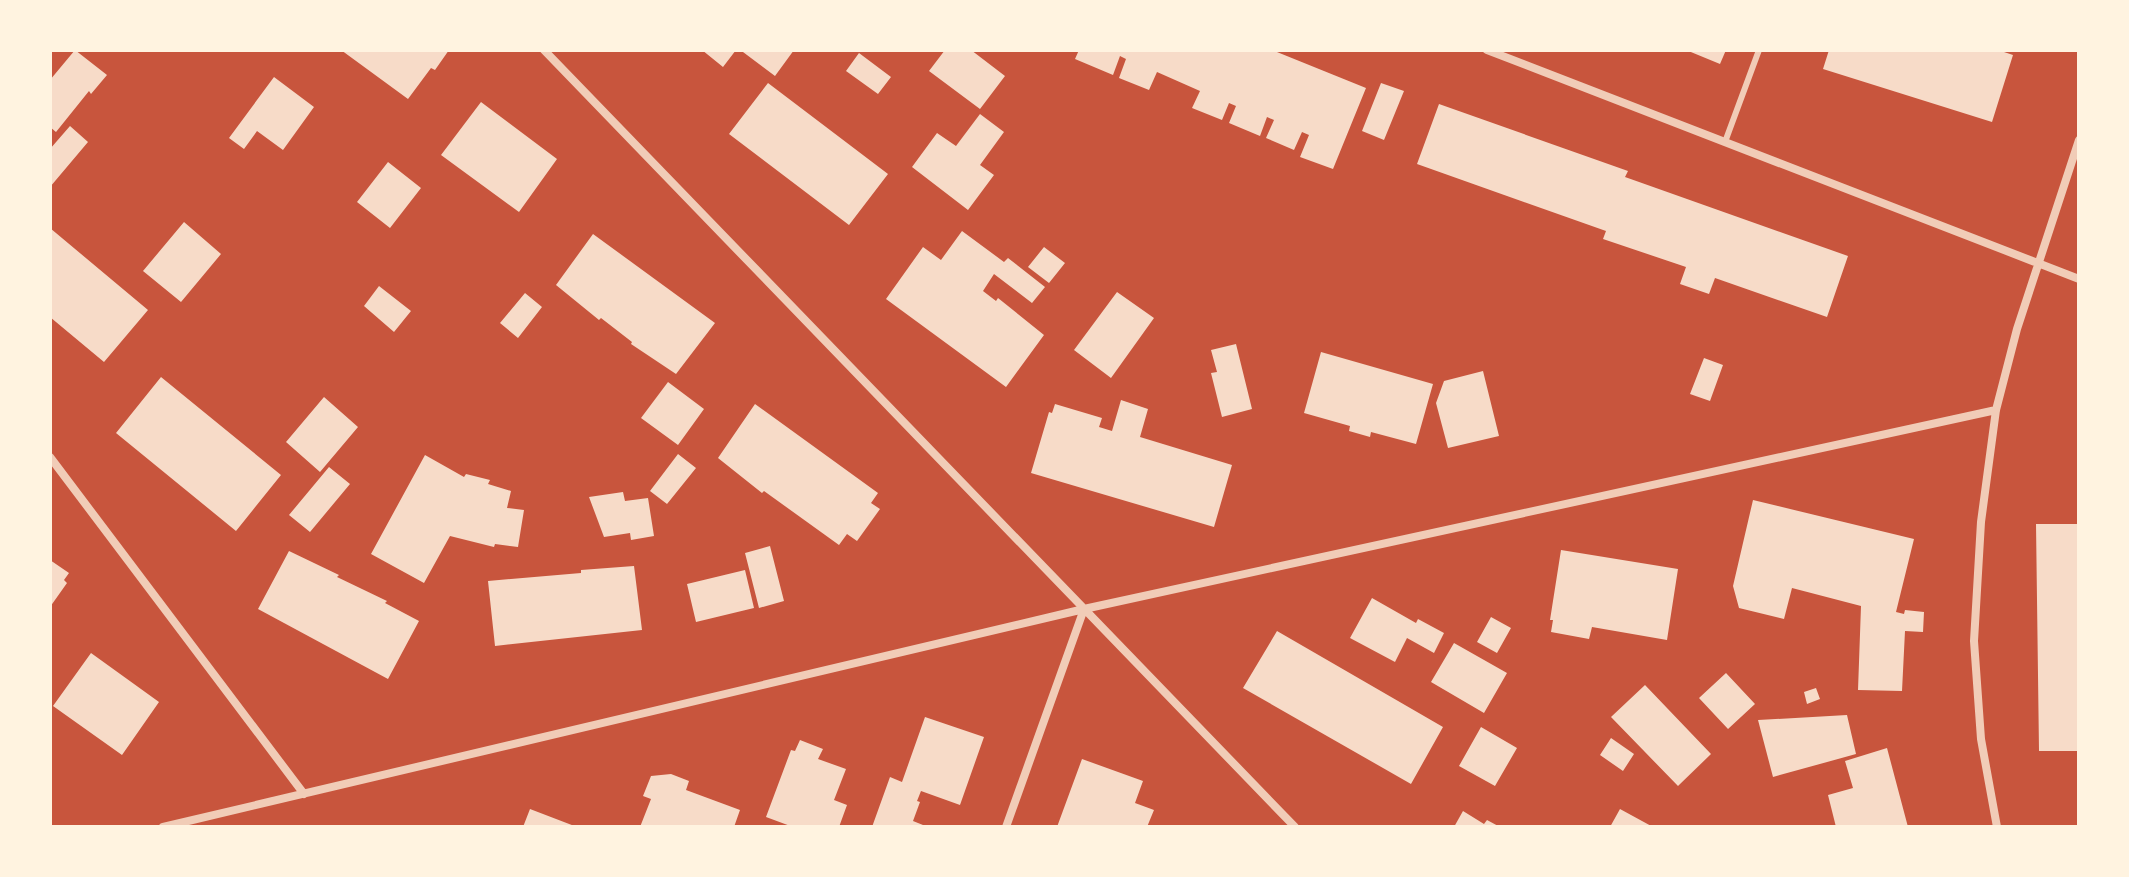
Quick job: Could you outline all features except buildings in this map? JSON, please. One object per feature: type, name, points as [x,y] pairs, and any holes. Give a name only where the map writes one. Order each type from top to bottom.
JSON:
[{"type":"street","points":[[544,50],[1295,827]]},
{"type":"street","points":[[1487,50],[2079,279]]},
{"type":"street","points":[[1997,827],[1981,739],[1974,641],[1981,522],[1996,410],[2017,329],[2079,140]]},
{"type":"street","points":[[163,827],[1084,609],[1996,410]]},
{"type":"street","points":[[50,457],[304,794]]},
{"type":"street","points":[[1006,827],[1084,609]]},
{"type":"lane","points":[[1725,142],[1759,50]]}]
